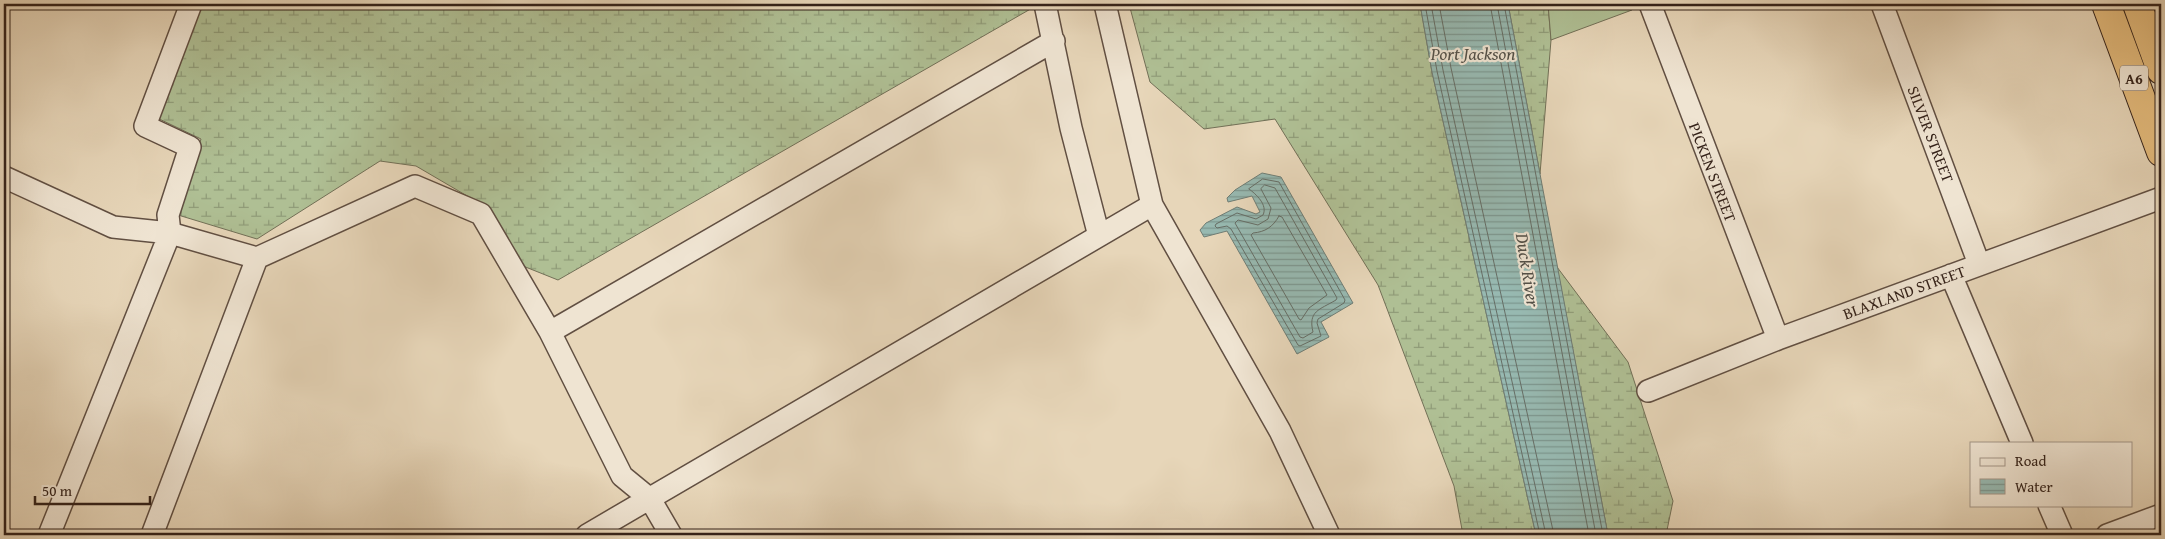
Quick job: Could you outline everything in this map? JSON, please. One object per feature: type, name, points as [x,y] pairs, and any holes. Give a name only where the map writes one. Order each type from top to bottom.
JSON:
[{"type":"highway","name":"A6","points":[[2106,4],[2161,152]]},
{"type":"highway","name":"A6","points":[[2137,4],[2161,70]]},
{"type":"street","points":[[49,535],[170,233],[168,215],[190,147],[146,126],[191,4]]},
{"type":"street","points":[[1045,4],[1071,128],[1099,236]]},
{"type":"street","points":[[1105,4],[1152,205],[1280,430],[1329,535]]},
{"type":"street","name":"PICKEN STREET","points":[[1650,4],[1778,339]]},
{"type":"street","name":"SILVER STREET","points":[[1882,4],[1979,264]]},
{"type":"street","points":[[550,332],[1054,41]]},
{"type":"street","points":[[4,177],[113,227],[170,233],[257,258],[415,186],[481,214],[550,332],[622,476],[650,499],[671,535]]},
{"type":"street","name":"BLAXLAND STREET","points":[[1648,391],[1778,339],[2161,198]]},
{"type":"street","points":[[587,535],[1152,205]]},
{"type":"street","points":[[152,535],[257,258]]},
{"type":"street","points":[[1951,275],[2022,442]]},
{"type":"street","points":[[2049,506],[2062,535]]},
{"type":"street","points":[[2107,535],[2161,516]]},
{"type":"green space","points":[[198,4],[1033,4],[1034,7],[558,280],[523,266],[486,207],[416,166],[380,161],[257,239],[178,215],[201,139],[151,115]]},
{"type":"green space","points":[[1129,4],[1420,4],[1432,72],[1536,535],[1463,535],[1454,486],[1378,285],[1275,119],[1204,129],[1150,82]]},
{"type":"green space","points":[[1508,4],[1548,4],[1551,40],[1540,174]]},
{"type":"green space","points":[[1548,4],[1630,4],[1632,10],[1551,40]]},
{"type":"green space","points":[[1557,267],[1628,362],[1673,501],[1666,535],[1608,535]]},
{"type":"water","name":"Port Jackson","points":[[1420,4],[1508,4],[1608,535],[1536,535],[1432,72]]},
{"type":"water","points":[[1262,173],[1281,177],[1353,303],[1321,322],[1329,337],[1297,354],[1227,231],[1204,237],[1200,230],[1206,223],[1237,207],[1256,214],[1260,212],[1252,196],[1228,202],[1227,198],[1235,190]]},
{"type":"water label","name":"Duck River","points":[[1528,270]]}]
